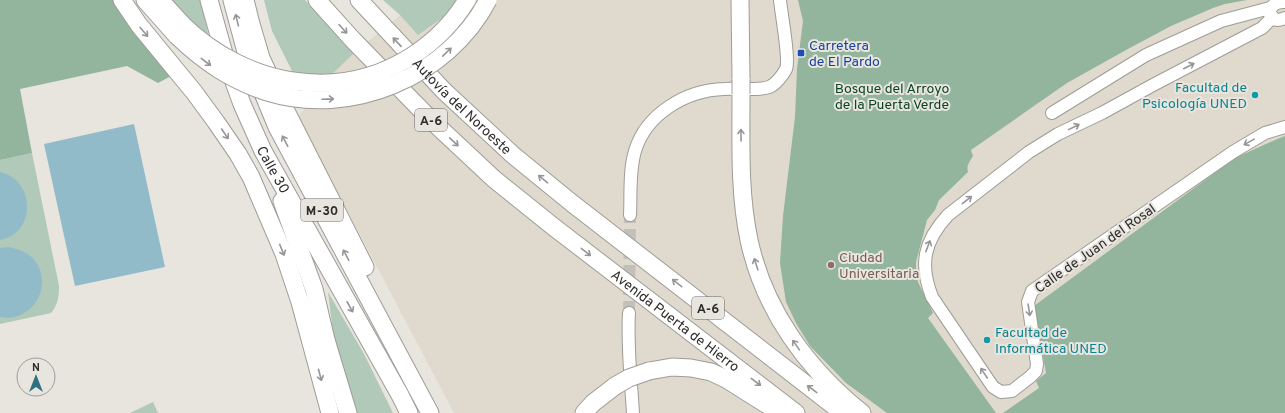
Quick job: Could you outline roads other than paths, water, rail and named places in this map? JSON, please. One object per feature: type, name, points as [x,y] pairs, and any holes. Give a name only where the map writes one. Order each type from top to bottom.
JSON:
[{"type":"highway","points":[[122,0],[139,25],[194,92],[216,122],[238,154],[251,177],[284,254],[300,302],[330,413]]},
{"type":"highway","points":[[145,0],[180,30],[238,64],[275,78],[325,84],[374,75],[402,63],[443,32],[467,0]]},
{"type":"highway","points":[[160,0],[193,51],[213,67],[238,80],[267,92],[309,99],[342,98],[381,89],[402,81],[427,68],[439,59],[466,33],[488,0]]},
{"type":"highway","name":"Calle 30","points":[[209,0],[225,57],[242,104],[263,151],[409,413]]},
{"type":"highway","name":"Calle 30","points":[[232,0],[246,52],[278,127],[430,413]]},
{"type":"highway","points":[[245,0],[250,24],[261,58],[285,110],[440,413]]},
{"type":"highway","points":[[251,0],[261,58]]},
{"type":"highway","name":"Avenida Puerta de Hierro","points":[[317,0],[353,40],[431,120],[494,179],[555,228],[796,413]]},
{"type":"highway","name":"Autovía del Noroeste","points":[[359,0],[444,91],[513,155],[573,204]]},
{"type":"highway","points":[[740,0],[743,198],[749,240],[760,278],[777,316],[806,358],[835,391],[862,413]]},
{"type":"highway","points":[[263,151],[314,289],[326,340],[348,413]]},
{"type":"highway","name":"Avenida Puerta de Hierro","points":[[573,204],[843,413]]},
{"type":"highway","points":[[584,413],[593,403],[615,386],[630,378],[649,371],[672,366],[711,372],[726,379],[780,413]]},
{"type":"street","points":[[630,215],[631,172],[635,151],[641,135],[652,120],[680,100],[696,93],[722,89],[755,89],[770,87],[777,81],[786,68],[785,40],[780,0]]},
{"type":"street","points":[[1052,113],[1146,55],[1221,21],[1276,14],[1274,2],[1280,0],[1285,2]]},
{"type":"street","name":"Calle de Juan del Rosal","points":[[1276,14],[1262,28],[1102,113],[1058,134],[1029,152],[948,215],[938,226],[932,236],[925,254],[924,267],[927,285],[932,297],[993,387],[1001,392],[1012,391],[1030,377],[1036,370],[1038,364],[1028,302],[1032,291],[1233,152],[1265,133],[1285,127]]},
{"type":"street","points":[[629,313],[628,348],[633,413]]},
{"type":"water","points":[[134,124],[165,267],[75,286],[44,144]]},
{"type":"water","points":[[0,172],[12,177],[20,185],[25,195],[27,207],[25,218],[20,228],[12,236],[0,240]]},
{"type":"water","points":[[9,247],[27,253],[36,261],[42,278],[42,286],[36,301],[25,313],[9,318],[0,317],[0,248]]},
{"type":"tunnel","points":[[629,313],[630,215]]},
{"type":"place","name":"Carretera de El Pardo","points":[[801,53]]},
{"type":"place","name":"Facultad de Psicología UNED","points":[[1255,95]]},
{"type":"place","name":"Ciudad Universitaria","points":[[831,265]]},
{"type":"place","name":"Facultad de Informática UNED","points":[[987,340]]},
{"type":"park label","name":"Bosque del Arroyo de la Puerta Verde","points":[[892,96]]}]
